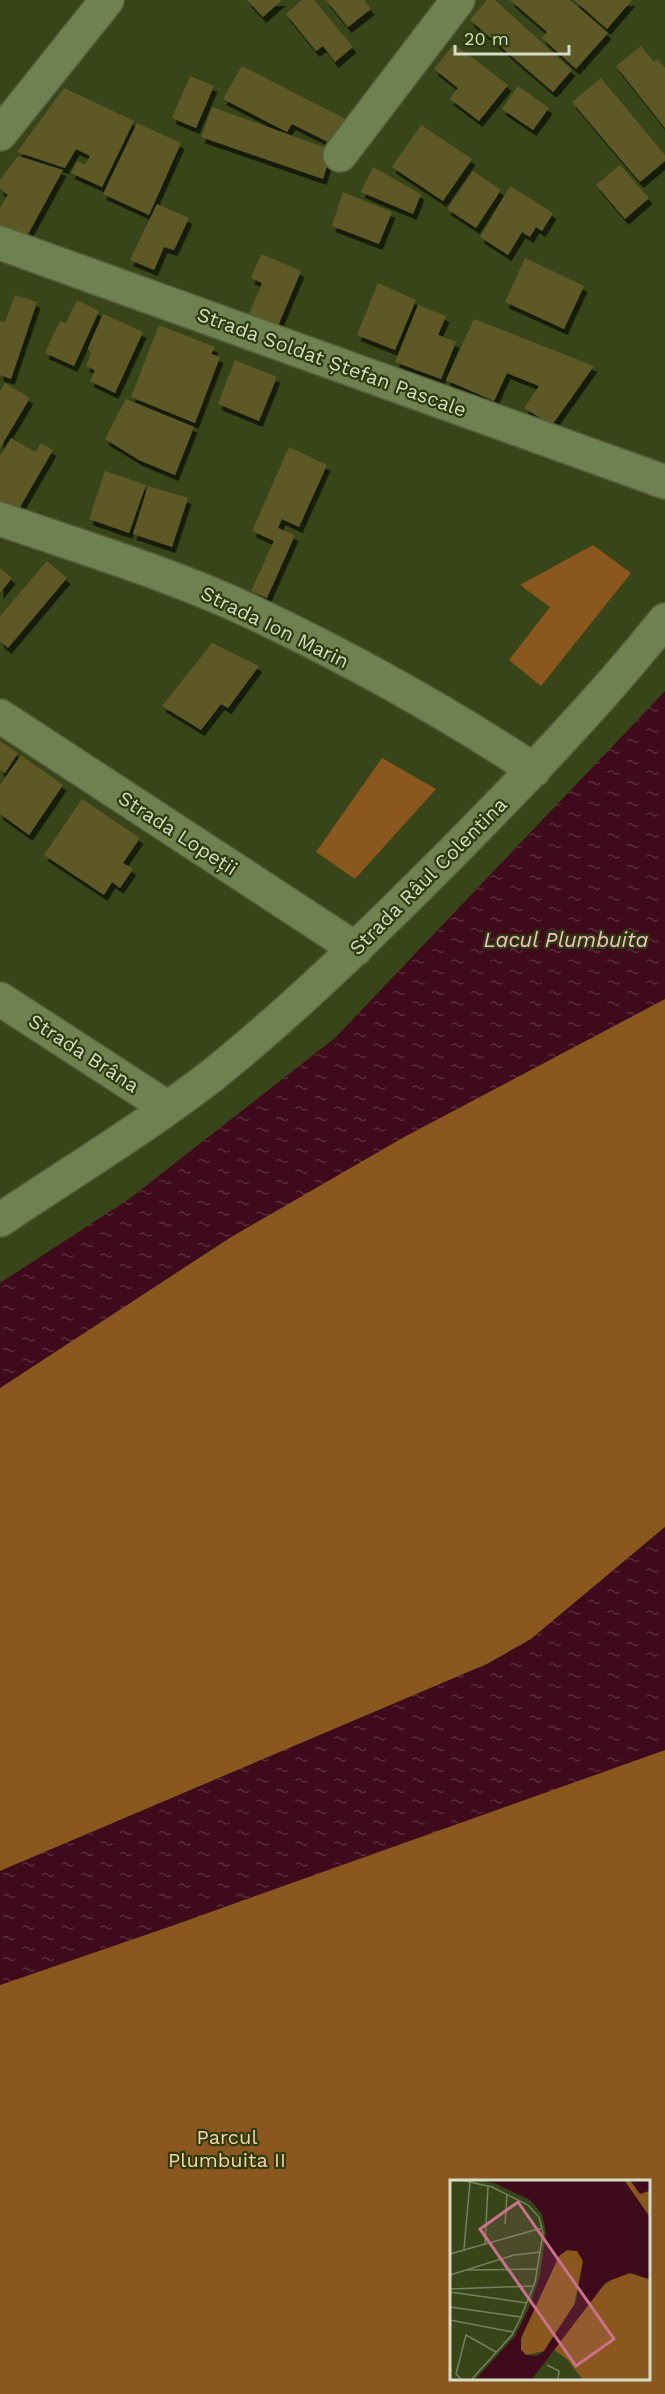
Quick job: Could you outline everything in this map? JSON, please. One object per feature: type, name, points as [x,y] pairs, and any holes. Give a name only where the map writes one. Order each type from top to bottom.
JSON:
[{"type":"street","points":[[0,134],[107,0]]},
{"type":"street","points":[[340,155],[458,0]]},
{"type":"street","name":"Strada Soldat Ștefan Pascale","points":[[0,243],[665,482]]},
{"type":"street","name":"Strada Ion Marin","points":[[0,519],[164,576],[251,612],[491,741],[534,770]]},
{"type":"street","name":"Strada Râul Colentina","points":[[0,1220],[168,1108],[213,1074],[312,990],[356,949],[534,770],[665,620]]},
{"type":"street","name":"Strada Lopeții","points":[[0,716],[356,949]]},
{"type":"street","name":"Strada Brâna","points":[[0,999],[168,1108]]},
{"type":"green space","points":[[593,545],[631,573],[541,686],[509,660],[550,607],[520,585]]},
{"type":"green space","points":[[382,758],[436,789],[355,879],[316,852]]},
{"type":"green space","points":[[665,999],[665,1527],[531,1639],[487,1664],[0,1871],[0,1388],[231,1237],[404,1137]]},
{"type":"green space","name":"Parcul Plumbuita II","points":[[665,1750],[665,2394],[0,2394],[0,1985]]},
{"type":"water","name":"Lacul Plumbuita","points":[[665,691],[665,999],[404,1137],[231,1237],[0,1388],[0,1283],[129,1199],[335,1038]]},
{"type":"water","points":[[665,1527],[665,1750],[0,1985],[0,1871],[487,1664],[531,1639]]},
{"type":"building","points":[[247,0],[282,0],[263,17]]},
{"type":"building","points":[[302,0],[314,0],[353,47],[335,62],[323,46],[316,51],[286,14]]},
{"type":"building","points":[[326,0],[364,0],[371,9],[348,27]]},
{"type":"building","points":[[487,0],[495,0],[572,70],[553,92],[470,20]]},
{"type":"building","points":[[510,0],[570,0],[608,33],[576,69],[542,38],[547,32]]},
{"type":"building","points":[[574,0],[632,0],[607,29]]},
{"type":"building","points":[[454,44],[508,85],[479,121],[450,99],[458,88],[434,69]]},
{"type":"building","points":[[641,46],[654,62],[658,59],[665,68],[665,128],[616,66]]},
{"type":"building","points":[[242,66],[349,121],[334,145],[292,124],[287,132],[223,99]]},
{"type":"building","points":[[190,76],[214,86],[196,128],[172,118]]},
{"type":"building","points":[[601,78],[665,155],[665,161],[640,182],[572,102]]},
{"type":"building","points":[[518,86],[549,108],[533,130],[502,109]]},
{"type":"building","points":[[64,88],[134,121],[102,187],[71,173],[77,161],[85,165],[90,156],[76,149],[65,168],[17,152]]},
{"type":"building","points":[[212,107],[332,150],[323,179],[201,137]]},
{"type":"building","points":[[137,123],[181,143],[149,215],[103,194]]},
{"type":"building","points":[[421,125],[472,159],[443,201],[392,167]]},
{"type":"building","points":[[18,156],[63,170],[27,236],[0,225],[0,208],[8,195],[0,189],[0,180]]},
{"type":"building","points":[[620,165],[649,198],[625,219],[596,185]]},
{"type":"building","points":[[373,167],[421,194],[413,214],[361,192]]},
{"type":"building","points":[[473,171],[501,190],[476,228],[447,209]]},
{"type":"building","points":[[510,186],[553,213],[542,231],[536,227],[530,237],[522,232],[508,255],[480,237]]},
{"type":"building","points":[[343,192],[392,212],[379,244],[332,226]]},
{"type":"building","points":[[157,204],[189,218],[174,250],[164,247],[154,270],[130,260]]},
{"type":"building","points":[[261,254],[301,271],[278,326],[249,314],[262,283],[251,278]]},
{"type":"building","points":[[525,258],[584,286],[564,329],[505,302]]},
{"type":"building","points":[[378,283],[416,300],[395,350],[357,335]]},
{"type":"building","points":[[15,295],[37,302],[11,379],[0,375],[0,321],[5,322]]},
{"type":"building","points":[[77,300],[99,311],[74,366],[45,353],[60,321],[66,323]]},
{"type":"building","points":[[418,305],[446,316],[438,335],[456,342],[441,379],[395,362]]},
{"type":"building","points":[[103,314],[143,332],[115,393],[90,381],[95,370],[86,366],[91,353],[88,348]]},
{"type":"building","points":[[474,319],[594,366],[552,425],[524,408],[539,386],[507,373],[494,401],[446,380]]},
{"type":"building","points":[[159,325],[215,347],[211,354],[220,357],[195,423],[131,397]]},
{"type":"building","points":[[235,360],[277,377],[259,421],[218,404]]},
{"type":"building","points":[[5,383],[30,398],[0,448],[0,391]]},
{"type":"building","points":[[126,399],[194,427],[175,475],[139,460],[105,439]]},
{"type":"building","points":[[11,438],[35,452],[41,443],[53,450],[16,514],[0,504],[0,456]]},
{"type":"building","points":[[289,447],[327,465],[299,527],[282,519],[278,528],[295,535],[267,598],[251,591],[274,541],[252,531]]},
{"type":"building","points":[[105,471],[146,485],[129,533],[89,519]]},
{"type":"building","points":[[148,486],[188,498],[172,547],[133,534]]},
{"type":"building","points":[[47,561],[67,578],[8,648],[0,641],[0,616]]},
{"type":"building","points":[[0,568],[12,578],[0,593]]},
{"type":"building","points":[[212,643],[259,666],[228,708],[221,704],[201,730],[162,706]]},
{"type":"building","points":[[0,741],[18,753],[5,773],[0,770]]},
{"type":"building","points":[[21,755],[63,785],[29,835],[0,814],[0,785]]},
{"type":"building","points":[[82,799],[140,838],[123,863],[133,869],[120,888],[112,882],[104,895],[44,855]]}]
